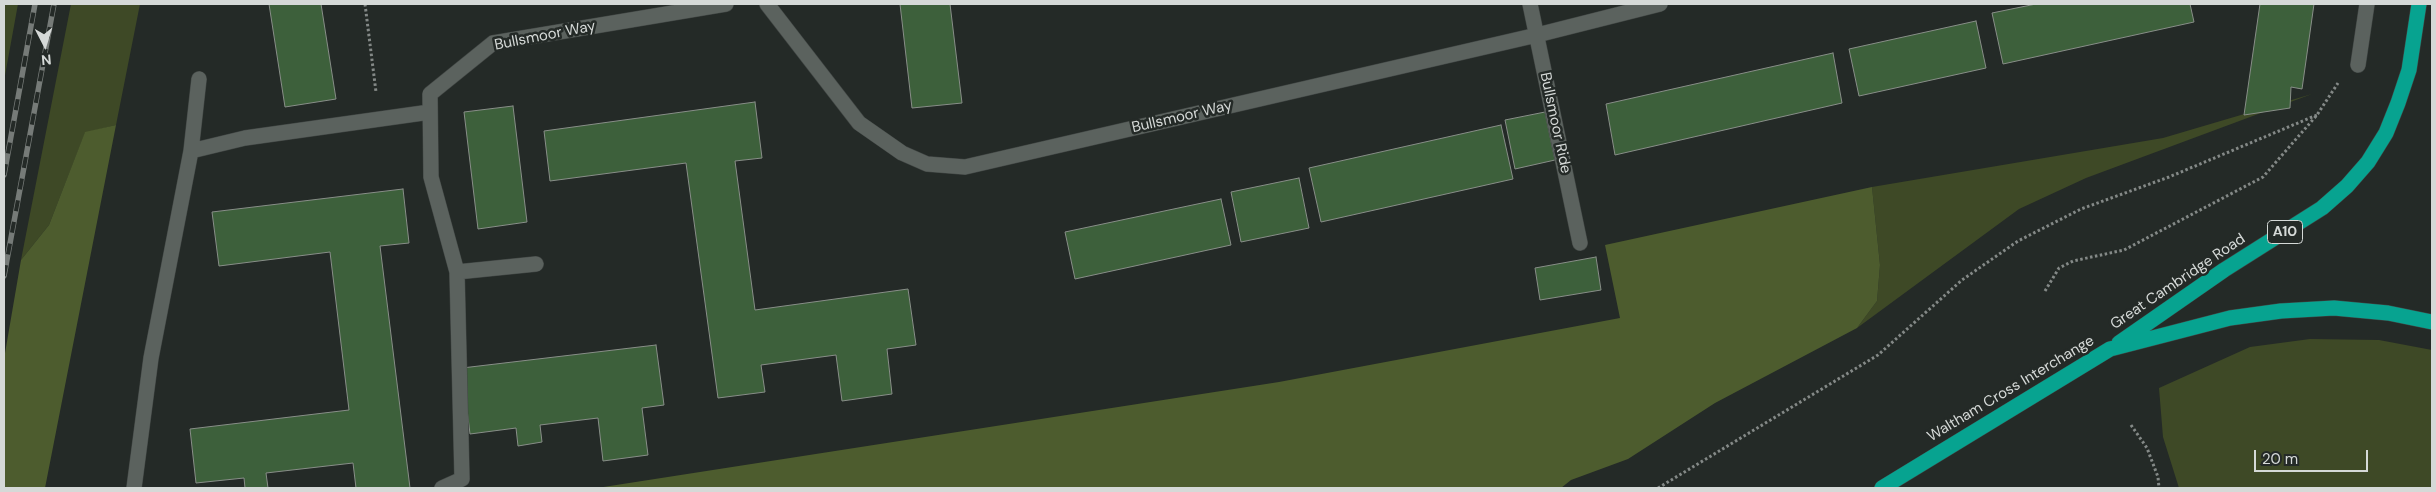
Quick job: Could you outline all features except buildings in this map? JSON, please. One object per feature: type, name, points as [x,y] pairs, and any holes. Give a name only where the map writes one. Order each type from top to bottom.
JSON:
[{"type":"highway","name":"Great Cambridge Road","points":[[2110,349],[2224,270],[2322,208],[2347,186],[2368,162],[2386,133],[2398,103],[2409,70],[2419,4]]},
{"type":"highway","name":"Waltham Cross Interchange","points":[[1882,488],[2110,349],[2230,318],[2281,311],[2334,308],[2388,313],[2432,322]]},
{"type":"street","name":"Bullsmoor Way","points":[[442,488],[462,479],[457,272],[431,177],[430,94],[493,43],[726,4]]},
{"type":"street","name":"Bullsmoor Way","points":[[767,4],[859,123],[902,153],[927,164],[965,168],[1537,35],[1660,4]]},
{"type":"street","name":"Bullsmoor Ride","points":[[1530,4],[1580,243]]},
{"type":"street","points":[[2358,65],[2367,4]]},
{"type":"street","points":[[134,488],[151,358],[191,151],[199,79]]},
{"type":"street","points":[[191,151],[244,138],[430,112]]},
{"type":"street","points":[[457,272],[536,264]]},
{"type":"path","points":[[365,4],[380,120]]},
{"type":"path","points":[[2045,291],[2059,268],[2073,261],[2124,250],[2263,177],[2317,115],[2338,82],[2358,65]]},
{"type":"path","points":[[1658,488],[1754,432],[1878,355],[1962,280],[2018,241],[2081,209],[2168,177],[2317,115]]},
{"type":"path","points":[[2131,426],[2147,448],[2158,477],[2159,488]]},
{"type":"green space","points":[[4,4],[18,4],[4,81]]},
{"type":"green space","points":[[71,4],[140,4],[116,125],[85,133],[49,225],[21,260]]},
{"type":"green space","points":[[2312,94],[2086,178],[2019,209],[1857,328],[1877,301],[1880,265],[1872,187],[2163,138]]},
{"type":"green space","points":[[116,125],[45,488],[4,488],[4,359],[21,260],[49,225],[85,132]]},
{"type":"green space","points":[[1872,187],[1880,265],[1877,301],[1857,328],[1715,403],[1628,459],[1571,480],[1561,488],[597,488],[1279,382],[1620,318],[1605,245]]},
{"type":"green space","points":[[2310,339],[2379,340],[2432,350],[2432,488],[2179,488],[2163,437],[2159,388],[2250,347]]},
{"type":"railway","points":[[4,175],[35,4]]},
{"type":"railway","points":[[4,276],[54,4]]}]
